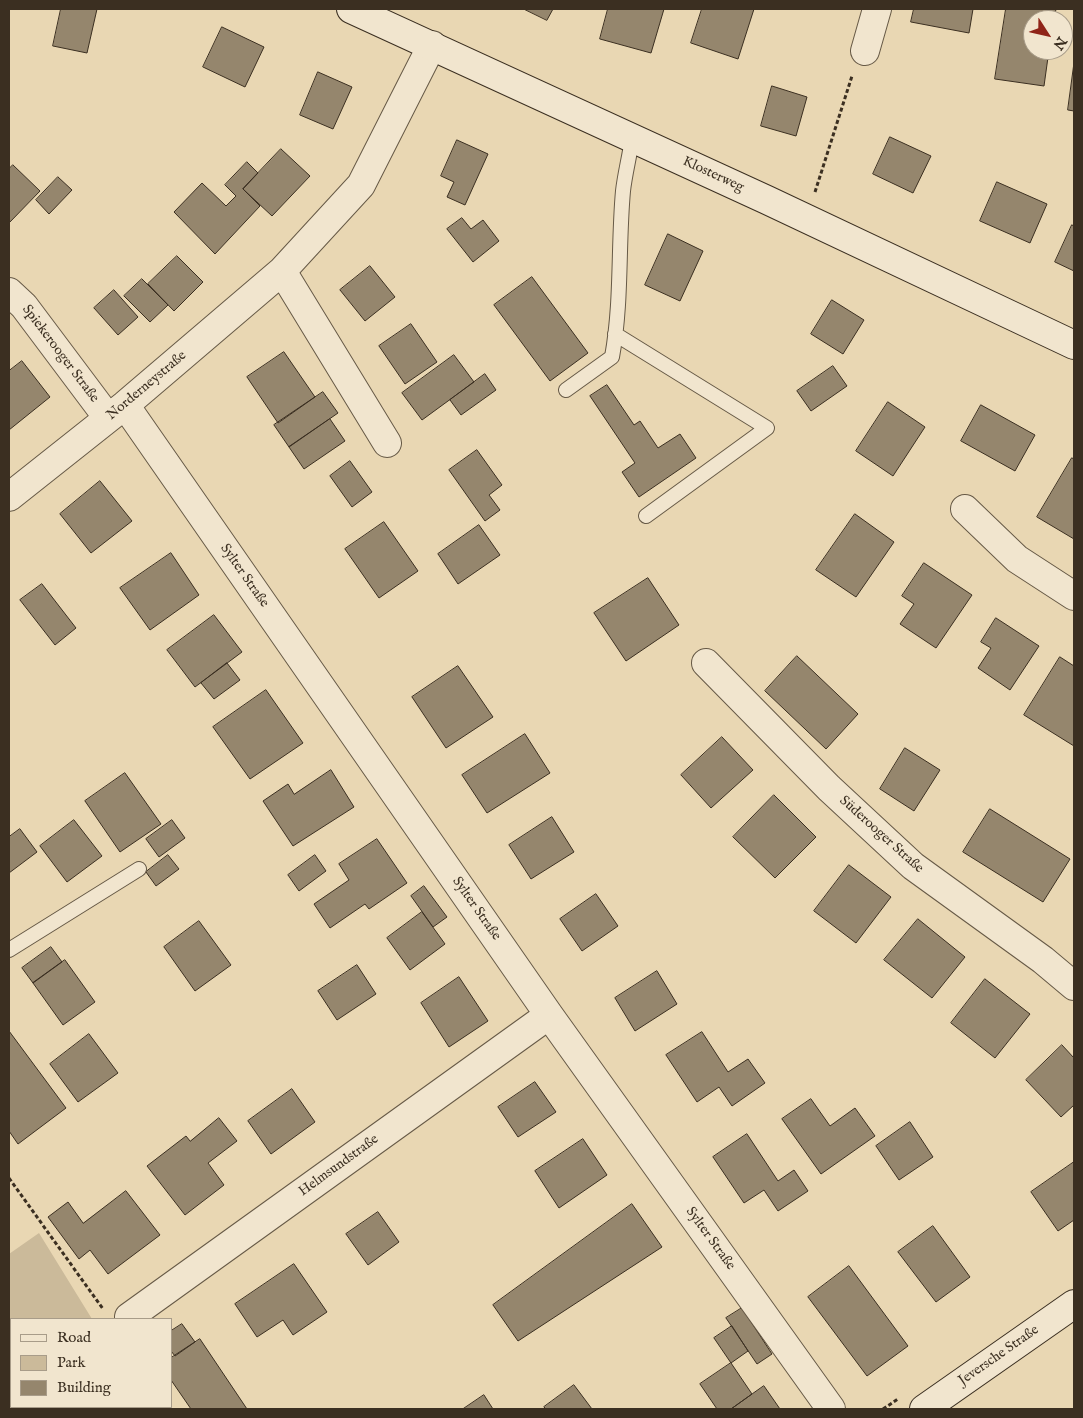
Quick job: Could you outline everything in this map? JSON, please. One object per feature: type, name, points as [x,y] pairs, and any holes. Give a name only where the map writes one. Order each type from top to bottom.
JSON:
[{"type":"street","name":"Klosterweg","points":[[351,9],[805,218],[1074,345]]},
{"type":"street","points":[[865,51],[877,9]]},
{"type":"street","name":"Norderneystraße","points":[[9,497],[116,411],[282,271],[361,186],[432,45]]},
{"type":"street","points":[[282,271],[387,443]]},
{"type":"street","name":"Spiekerooger Straße","points":[[9,292],[24,306],[116,411]]},
{"type":"street","name":"Sylter Straße","points":[[116,411],[831,1409]]},
{"type":"street","points":[[964,509],[1018,559],[1074,596]]},
{"type":"street","name":"Süderooger Straße","points":[[706,663],[829,788],[913,866],[1043,960],[1074,986]]},
{"type":"street","name":"Helmsundstraße","points":[[117,1314],[549,1015]]},
{"type":"street","name":"Jeversche Straße","points":[[924,1409],[1074,1304]]},
{"type":"lane","points":[[566,390],[612,357],[624,191],[632,138]]},
{"type":"lane","points":[[615,334],[767,428],[646,516]]},
{"type":"lane","points":[[9,950],[139,869]]},
{"type":"path","points":[[805,218],[850,80],[865,51]]},
{"type":"path","points":[[9,1178],[117,1314]]},
{"type":"green space","points":[[39,1233],[91,1318],[10,1318],[10,1364],[9,1363],[9,1254]]},
{"type":"building","points":[[61,9],[97,9],[87,53],[53,46]]},
{"type":"building","points":[[524,9],[553,9],[547,20]]},
{"type":"building","points":[[608,9],[664,9],[651,53],[600,39]]},
{"type":"building","points":[[702,9],[754,9],[738,59],[691,43]]},
{"type":"building","points":[[914,9],[973,9],[969,33],[911,22]]},
{"type":"building","points":[[1006,9],[1056,9],[1023,10],[1023,60],[1048,60],[1044,86],[995,79]]},
{"type":"building","points":[[222,27],[264,47],[245,87],[203,67]]},
{"type":"building","points":[[1074,63],[1074,111],[1068,110]]},
{"type":"building","points":[[318,72],[352,87],[333,129],[300,115]]},
{"type":"building","points":[[772,86],[807,97],[796,136],[761,126]]},
{"type":"building","points":[[890,137],[931,156],[913,193],[873,174]]},
{"type":"building","points":[[457,140],[488,154],[465,205],[447,197],[454,182],[441,176]]},
{"type":"building","points":[[281,149],[310,176],[272,216],[243,189]]},
{"type":"building","points":[[247,162],[258,173],[243,189],[260,206],[215,254],[174,212],[202,183],[226,206],[236,196],[225,185]]},
{"type":"building","points":[[13,165],[40,191],[9,223],[9,169]]},
{"type":"building","points":[[58,177],[72,190],[49,214],[36,200]]},
{"type":"building","points":[[997,182],[1047,204],[1030,243],[980,221]]},
{"type":"building","points":[[462,218],[471,229],[483,220],[499,241],[473,262],[447,229]]},
{"type":"building","points":[[1072,225],[1074,226],[1074,271],[1055,262]]},
{"type":"building","points":[[668,234],[703,251],[680,301],[645,285]]},
{"type":"building","points":[[177,256],[203,282],[174,311],[148,284]]},
{"type":"building","points":[[370,266],[395,297],[365,321],[340,290]]},
{"type":"building","points":[[532,277],[588,353],[550,381],[494,305]]},
{"type":"building","points":[[142,279],[168,305],[150,322],[124,296]]},
{"type":"building","points":[[114,290],[138,317],[118,335],[94,308]]},
{"type":"building","points":[[832,300],[864,320],[843,354],[811,334]]},
{"type":"building","points":[[411,324],[437,362],[405,384],[379,346]]},
{"type":"building","points":[[284,352],[315,397],[278,423],[247,377]]},
{"type":"building","points":[[454,355],[474,382],[422,420],[402,393]]},
{"type":"building","points":[[22,361],[50,397],[9,430],[9,371]]},
{"type":"building","points":[[833,366],[847,386],[811,411],[797,391]]},
{"type":"building","points":[[485,374],[496,390],[461,415],[450,400]]},
{"type":"building","points":[[607,385],[634,425],[640,421],[658,448],[680,434],[696,458],[639,497],[622,472],[635,463],[590,396]]},
{"type":"building","points":[[323,392],[338,413],[289,447],[274,425]]},
{"type":"building","points":[[888,402],[925,427],[893,476],[856,451]]},
{"type":"building","points":[[981,405],[1035,435],[1015,471],[961,441]]},
{"type":"building","points":[[330,419],[345,441],[304,469],[289,447]]},
{"type":"building","points":[[477,450],[502,485],[489,495],[500,510],[485,521],[449,470]]},
{"type":"building","points":[[1072,458],[1074,459],[1074,539],[1037,517]]},
{"type":"building","points":[[350,461],[372,492],[352,507],[330,476]]},
{"type":"building","points":[[100,481],[132,521],[91,553],[60,514]]},
{"type":"building","points":[[855,514],[894,542],[856,597],[816,570]]},
{"type":"building","points":[[384,522],[418,571],[379,598],[345,549]]},
{"type":"building","points":[[479,525],[500,555],[458,584],[438,554]]},
{"type":"building","points":[[171,553],[199,595],[150,630],[120,588]]},
{"type":"building","points":[[924,563],[972,595],[936,648],[900,624],[914,604],[902,596]]},
{"type":"building","points":[[648,578],[679,625],[626,661],[594,613]]},
{"type":"building","points":[[42,584],[76,628],[55,645],[20,600]]},
{"type":"building","points":[[214,615],[242,652],[195,687],[167,650]]},
{"type":"building","points":[[996,618],[1039,646],[1010,690],[978,668],[991,648],[981,642]]},
{"type":"building","points":[[797,656],[858,714],[826,749],[765,691]]},
{"type":"building","points":[[1060,657],[1074,666],[1074,746],[1024,715]]},
{"type":"building","points":[[227,663],[240,680],[214,699],[201,683]]},
{"type":"building","points":[[458,666],[493,717],[446,748],[412,697]]},
{"type":"building","points":[[266,690],[303,743],[250,779],[213,727]]},
{"type":"building","points":[[525,734],[550,773],[487,813],[462,775]]},
{"type":"building","points":[[722,737],[753,770],[711,808],[681,775]]},
{"type":"building","points":[[905,748],[940,770],[914,811],[880,789]]},
{"type":"building","points":[[331,770],[354,807],[293,846],[263,801],[288,784],[294,794]]},
{"type":"building","points":[[125,773],[161,824],[120,852],[85,801]]},
{"type":"building","points":[[774,795],[816,837],[775,878],[733,837]]},
{"type":"building","points":[[990,809],[1070,859],[1043,902],[963,852]]},
{"type":"building","points":[[552,817],[574,852],[531,879],[509,845]]},
{"type":"building","points":[[74,820],[102,856],[67,882],[40,846]]},
{"type":"building","points":[[172,820],[185,838],[159,857],[146,839]]},
{"type":"building","points":[[20,829],[37,852],[9,873],[9,837]]},
{"type":"building","points":[[377,839],[407,883],[369,909],[365,904],[330,928],[314,904],[349,880],[339,864]]},
{"type":"building","points":[[168,855],[179,869],[156,886],[146,872]]},
{"type":"building","points":[[315,855],[326,871],[299,891],[288,875]]},
{"type":"building","points":[[849,865],[891,897],[856,943],[814,911]]},
{"type":"building","points":[[424,886],[447,917],[433,927],[411,896]]},
{"type":"building","points":[[596,894],[618,926],[582,951],[560,919]]},
{"type":"building","points":[[422,912],[445,944],[410,970],[387,938]]},
{"type":"building","points":[[918,919],[965,957],[932,998],[884,960]]},
{"type":"building","points":[[199,921],[231,965],[195,991],[164,947]]},
{"type":"building","points":[[51,947],[62,962],[33,983],[22,968]]},
{"type":"building","points":[[65,960],[95,1002],[63,1025],[33,983]]},
{"type":"building","points":[[357,965],[376,994],[337,1020],[318,991]]},
{"type":"building","points":[[657,971],[677,1004],[635,1031],[615,998]]},
{"type":"building","points":[[459,977],[488,1021],[449,1047],[421,1003]]},
{"type":"building","points":[[985,979],[1030,1014],[995,1058],[951,1023]]},
{"type":"building","points":[[9,1031],[66,1108],[18,1144],[9,1131]]},
{"type":"building","points":[[702,1032],[728,1072],[748,1059],[765,1083],[732,1106],[719,1087],[697,1102],[666,1055]]},
{"type":"building","points":[[89,1034],[118,1073],[78,1102],[50,1064]]},
{"type":"building","points":[[1062,1045],[1074,1058],[1074,1105],[1061,1117],[1026,1080]]},
{"type":"building","points":[[535,1082],[556,1112],[518,1137],[498,1107]]},
{"type":"building","points":[[292,1089],[315,1122],[271,1154],[248,1121]]},
{"type":"building","points":[[811,1099],[830,1126],[855,1108],[875,1136],[821,1174],[782,1119]]},
{"type":"building","points":[[219,1118],[237,1141],[208,1163],[224,1185],[185,1215],[147,1166],[186,1136],[190,1141]]},
{"type":"building","points":[[910,1122],[933,1157],[899,1180],[876,1146]]},
{"type":"building","points":[[747,1134],[778,1181],[794,1170],[808,1191],[778,1211],[764,1190],[744,1203],[713,1157]]},
{"type":"building","points":[[583,1139],[607,1175],[559,1208],[535,1171]]},
{"type":"building","points":[[1074,1162],[1074,1220],[1058,1231],[1031,1192]]},
{"type":"building","points":[[126,1191],[160,1235],[108,1274],[90,1250],[79,1259],[48,1217],[68,1202],[83,1223]]},
{"type":"building","points":[[632,1204],[662,1247],[518,1341],[493,1305]]},
{"type":"building","points":[[378,1212],[399,1242],[368,1265],[346,1234]]},
{"type":"building","points":[[933,1226],[970,1277],[936,1302],[898,1252]]},
{"type":"building","points":[[294,1264],[327,1312],[293,1335],[283,1320],[257,1337],[235,1304]]},
{"type":"building","points":[[849,1266],[908,1346],[867,1376],[808,1297]]},
{"type":"building","points":[[742,1308],[772,1354],[757,1364],[726,1318]]},
{"type":"building","points":[[182,1324],[195,1342],[175,1356],[172,1352],[172,1330]]},
{"type":"building","points":[[732,1326],[748,1351],[731,1363],[714,1338]]},
{"type":"building","points":[[200,1339],[247,1409],[191,1409],[172,1381],[172,1357]]},
{"type":"building","points":[[731,1363],[752,1394],[731,1409],[717,1409],[700,1384]]},
{"type":"building","points":[[574,1385],[592,1409],[546,1409],[544,1407]]},
{"type":"building","points":[[764,1386],[780,1409],[731,1409],[752,1394]]},
{"type":"building","points":[[484,1395],[493,1409],[463,1409]]},
{"type":"building","points":[[46,1408],[112,1408],[110,1409]]}]
